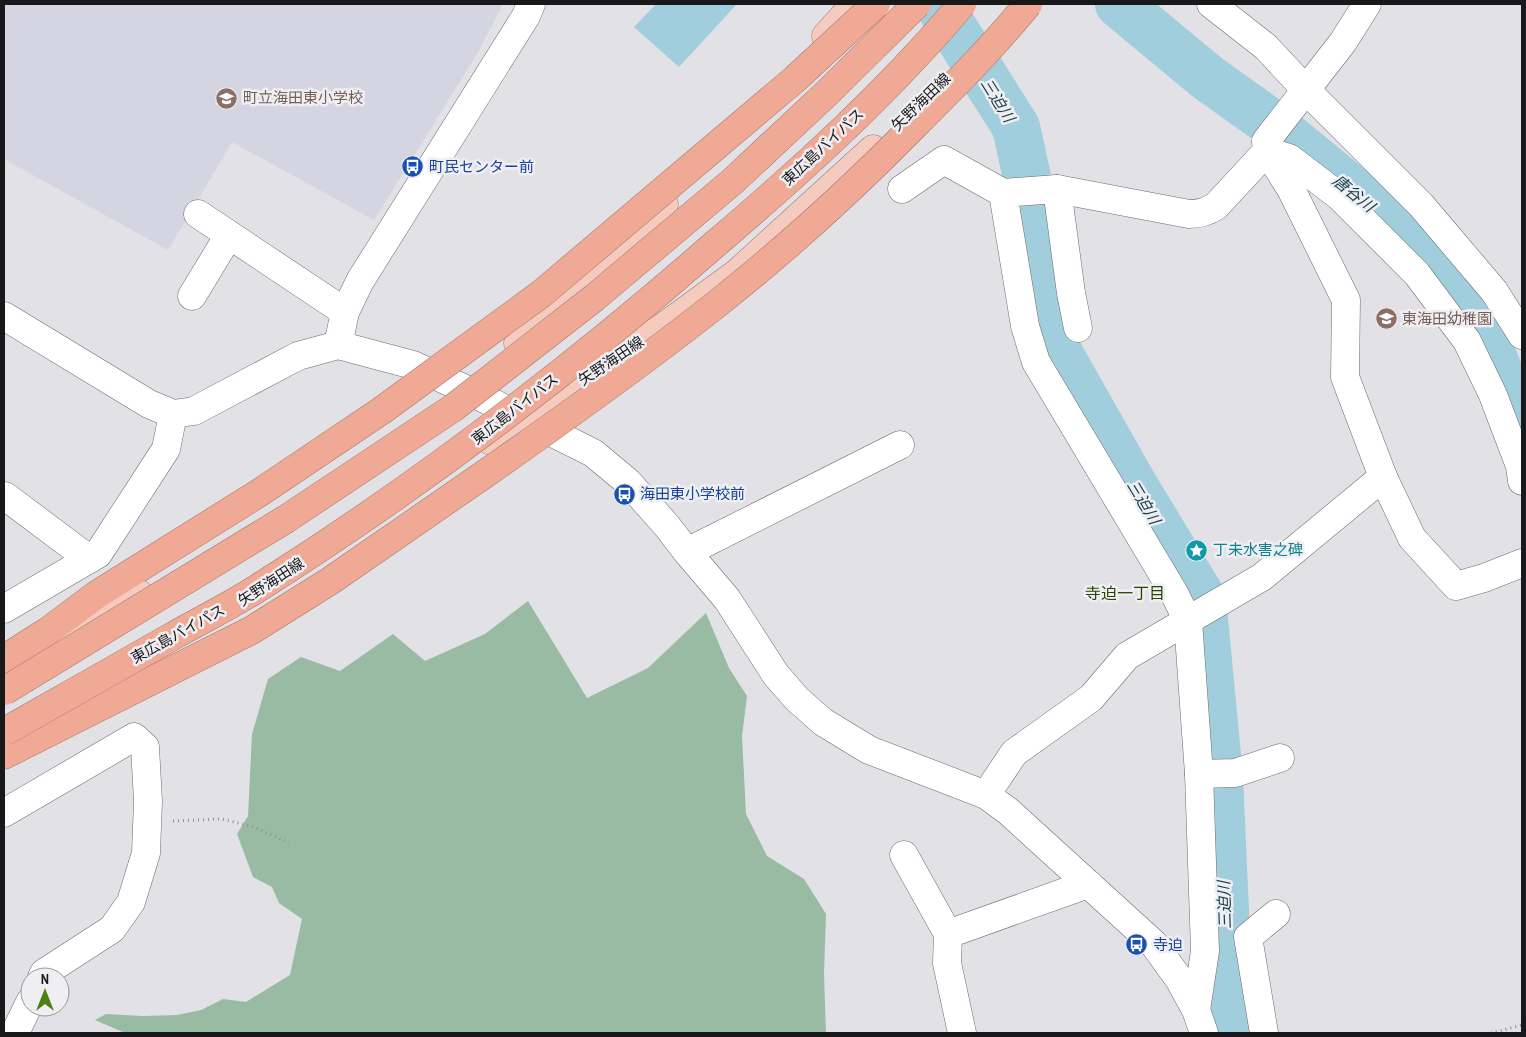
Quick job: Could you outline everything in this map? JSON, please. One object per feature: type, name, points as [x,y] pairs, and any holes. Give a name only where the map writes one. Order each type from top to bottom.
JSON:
[{"type":"highway","points":[[4,660],[48,631],[96,595],[259,493],[381,411],[541,294],[795,79],[876,4]]},
{"type":"highway","points":[[4,691],[286,519],[453,408],[594,298],[732,181],[827,93],[917,4]]},
{"type":"highway","name":"東広島バイパス","points":[[4,732],[255,590],[360,522],[445,462],[526,401],[676,279],[854,120],[933,39],[962,4]]},
{"type":"highway","points":[[4,754],[252,630],[330,581],[629,372],[719,302],[799,235],[877,163],[948,93],[1028,4]]},
{"type":"main road","points":[[4,660],[119,606],[322,483],[465,389],[579,290],[708,160],[813,51],[855,4]]},
{"type":"main road","name":"矢野海田線","points":[[4,754],[525,419],[662,328],[737,273],[916,110],[1018,4]]},
{"type":"street","points":[[338,345],[346,312],[360,281],[516,32],[531,4]]},
{"type":"street","points":[[1211,4],[1266,47],[1305,89],[1421,205],[1494,291],[1522,335]]},
{"type":"street","points":[[902,189],[944,160],[1007,193],[1050,189],[1189,214],[1209,211],[1216,206],[1266,146],[1305,89],[1343,42],[1367,4]]},
{"type":"street","points":[[1266,146],[1346,300],[1345,377],[1383,477],[1412,538],[1456,586],[1484,578],[1522,563]]},
{"type":"street","points":[[1266,146],[1289,158],[1339,196],[1417,274],[1467,340],[1493,395],[1520,466],[1522,481]]},
{"type":"street","points":[[1050,189],[1078,328]]},
{"type":"street","points":[[1007,193],[1025,326],[1036,362],[1174,592],[1200,614],[1205,951],[1200,1022]]},
{"type":"street","points":[[198,214],[346,312]]},
{"type":"street","points":[[192,296],[229,235]]},
{"type":"street","points":[[4,316],[149,404],[174,414],[194,411],[298,356],[338,345],[413,365],[593,453],[628,482],[667,526],[727,599],[776,675],[797,699],[823,722],[869,750],[986,795],[1008,811],[1153,943],[1179,980],[1200,1022]]},
{"type":"street","points":[[4,610],[98,554],[166,449],[174,414]]},
{"type":"street","points":[[687,552],[900,445]]},
{"type":"street","points":[[986,795],[1014,753],[1091,698],[1126,656],[1262,577],[1383,477]]},
{"type":"street","points":[[5,496],[89,559]]},
{"type":"street","points":[[4,813],[134,737],[145,747],[148,801],[146,853],[131,902],[112,929],[53,967]]},
{"type":"street","points":[[1203,774],[1235,773],[1280,758]]},
{"type":"street","points":[[904,855],[948,934],[947,963],[962,1033]]},
{"type":"street","points":[[948,934],[1088,884]]},
{"type":"street","points":[[1264,1033],[1248,937],[1276,914]]},
{"type":"street","points":[[15,1033],[23,1017]]},
{"type":"path","points":[[148,822],[222,819],[254,827],[289,843]]},
{"type":"path","points":[[1491,1033],[1522,1025]]},
{"type":"shaded area","name":"町立海田東小学校","points":[[4,4],[503,4],[477,54],[374,220],[232,142],[168,250],[4,159]]},
{"type":"green space","points":[[528,601],[587,698],[648,668],[706,613],[729,668],[747,696],[742,736],[746,814],[767,856],[804,879],[826,914],[824,974],[826,1033],[125,1033],[95,1020],[106,1014],[177,1015],[201,1010],[223,999],[246,1002],[290,975],[302,919],[279,903],[272,887],[253,877],[237,834],[248,816],[252,734],[268,679],[301,657],[340,671],[393,634],[425,661],[485,634]]},
{"type":"water","points":[[656,4],[737,4],[679,67],[634,27]]},
{"type":"waterway","name":"三迫川","points":[[938,4],[1016,127],[1032,200],[1049,325],[1057,350],[1134,486],[1202,598],[1219,776],[1228,979],[1236,1033]]},
{"type":"waterway","name":"唐谷川","points":[[1119,4],[1208,78],[1267,120],[1406,234],[1458,293],[1485,339],[1510,397],[1522,436]]},
{"type":"place","name":"町立海田東小学校","points":[[227,98]]},
{"type":"place","name":"町民センター前","points":[[413,167]]},
{"type":"place","name":"東海田幼稚園","points":[[1386,319]]},
{"type":"place","name":"海田東小学校前","points":[[624,494]]},
{"type":"place","name":"丁未水害之碑","points":[[1197,550]]},
{"type":"place","name":"寺迫","points":[[1137,945]]},
{"type":"district","name":"寺迫一丁目","points":[[1125,593]]}]
